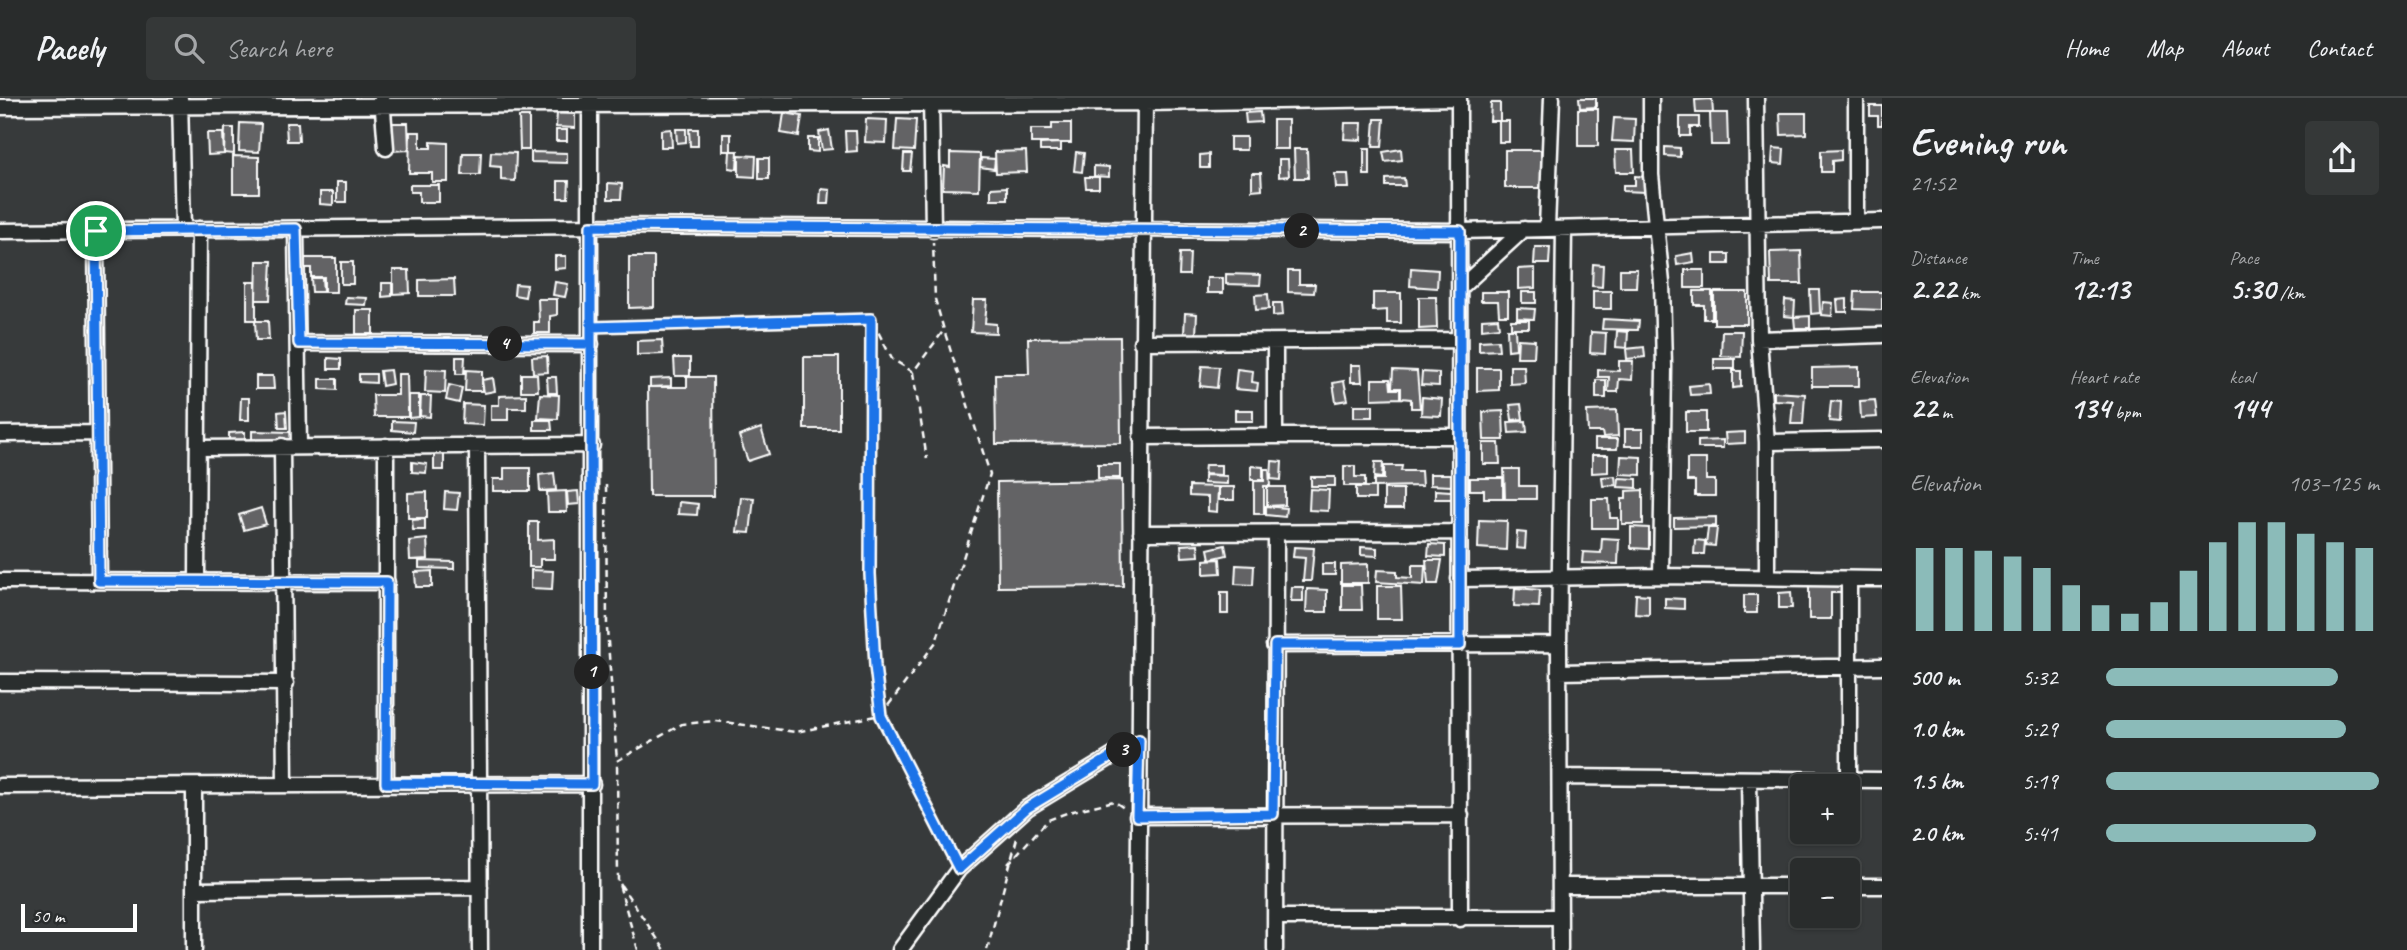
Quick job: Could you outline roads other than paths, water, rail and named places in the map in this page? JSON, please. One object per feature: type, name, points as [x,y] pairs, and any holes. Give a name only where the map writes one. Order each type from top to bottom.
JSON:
[{"type":"street","points":[[1,104],[1459,98],[1460,919]]},
{"type":"street","points":[[1547,228],[1552,98]]},
{"type":"street","points":[[1651,98],[1651,175],[1664,367],[1661,576]]},
{"type":"street","points":[[1756,98],[1755,224],[1759,339],[1767,442],[1767,576]]},
{"type":"street","points":[[1856,98],[1856,221]]},
{"type":"street","points":[[931,100],[933,230]]},
{"type":"street","points":[[1138,950],[1137,816],[1145,100]]},
{"type":"street","points":[[383,101],[386,148]]},
{"type":"street","points":[[590,101],[590,950]]},
{"type":"street","points":[[180,103],[183,229]]},
{"type":"street","points":[[0,231],[591,226],[1460,231],[1882,221]]},
{"type":"street","points":[[197,581],[199,229]]},
{"type":"street","points":[[296,229],[299,447]]},
{"type":"street","points":[[1460,288],[1524,229]]},
{"type":"street","points":[[1560,950],[1559,578],[1564,229]]},
{"type":"street","points":[[96,231],[99,581]]},
{"type":"street","points":[[1759,339],[1882,335]]},
{"type":"street","points":[[1141,342],[1459,340]]},
{"type":"street","points":[[1275,342],[1275,436]]},
{"type":"street","points":[[299,343],[591,344]]},
{"type":"street","points":[[0,434],[98,433]]},
{"type":"street","points":[[1141,436],[1459,436]]},
{"type":"street","points":[[1767,442],[1882,440]]},
{"type":"street","points":[[198,448],[592,445]]},
{"type":"street","points":[[282,446],[286,582],[285,785]]},
{"type":"street","points":[[386,446],[386,783]]},
{"type":"street","points":[[477,446],[480,950]]},
{"type":"street","points":[[1141,533],[1459,532]]},
{"type":"street","points":[[1275,950],[1273,814],[1276,534]]},
{"type":"street","points":[[1460,579],[1661,576],[1882,579]]},
{"type":"street","points":[[1849,579],[1849,774]]},
{"type":"street","points":[[0,581],[387,582]]},
{"type":"street","points":[[1275,645],[1559,644]]},
{"type":"street","points":[[1559,671],[1882,666]]},
{"type":"street","points":[[0,682],[286,683]]},
{"type":"street","points":[[900,950],[959,869],[1027,808],[1139,740]]},
{"type":"street","points":[[1560,778],[1790,779]]},
{"type":"street","points":[[1749,779],[1752,950]]},
{"type":"street","points":[[1860,780],[1882,780]]},
{"type":"street","points":[[0,786],[592,784]]},
{"type":"street","points":[[194,786],[194,950]]},
{"type":"street","points":[[1137,816],[1461,815]]},
{"type":"street","points":[[1560,886],[1790,886]]},
{"type":"street","points":[[1860,886],[1882,886]]},
{"type":"street","points":[[194,890],[480,887]]},
{"type":"street","points":[[1275,917],[1560,917]]}]
